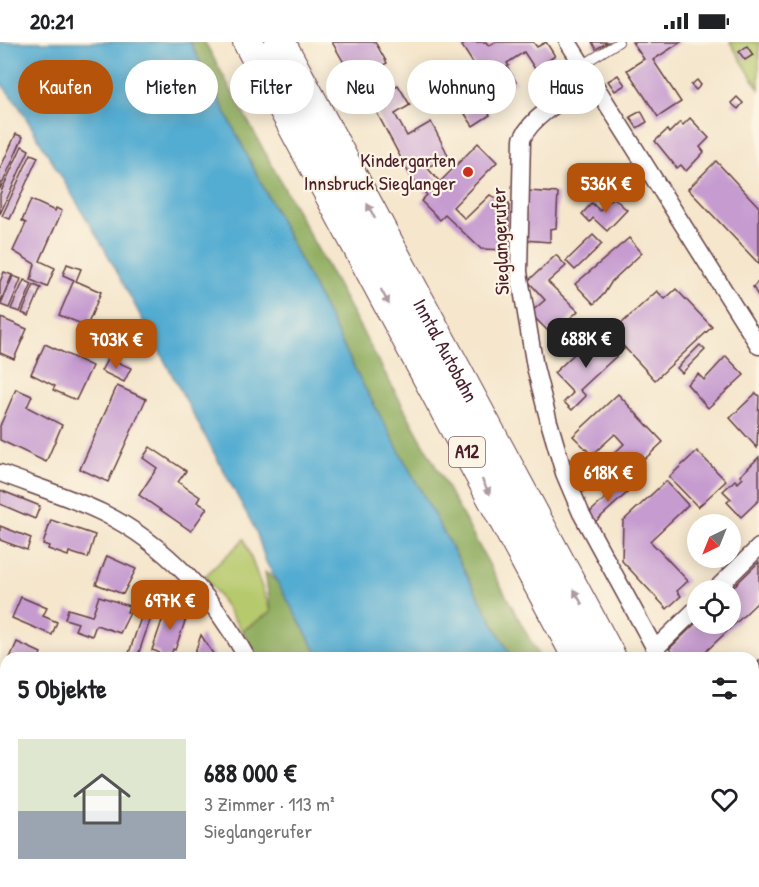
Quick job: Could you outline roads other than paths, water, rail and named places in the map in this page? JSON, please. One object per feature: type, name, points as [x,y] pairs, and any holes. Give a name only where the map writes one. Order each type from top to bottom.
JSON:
[{"type":"highway","name":"Inntal Autobahn","points":[[248,42],[575,652]]},
{"type":"highway","name":"Inntal Autobahn","points":[[280,42],[608,652]]},
{"type":"highway","points":[[298,42],[312,74],[317,110]]},
{"type":"street","points":[[568,42],[579,60]]},
{"type":"street","points":[[605,101],[759,346]]},
{"type":"street","name":"Sieglangerufer","points":[[538,114],[522,139],[519,175],[519,272],[535,367],[555,444],[571,491],[656,652]]},
{"type":"street","points":[[0,473],[103,513],[150,541],[196,586],[235,637],[244,652]]},
{"type":"street","points":[[725,580],[759,547]]},
{"type":"street","points":[[659,652],[687,620]]},
{"type":"lane","points":[[590,60],[618,42]]},
{"type":"water","points":[[0,42],[190,42],[199,60],[125,60],[125,114],[218,114],[218,98],[360,379],[509,652],[317,652],[266,562],[256,531],[103,246],[24,114],[113,114],[113,60],[18,60],[18,105],[0,82]]},
{"type":"place","name":"Kindergarten Innsbruck Sieglanger","points":[[468,172]]}]
